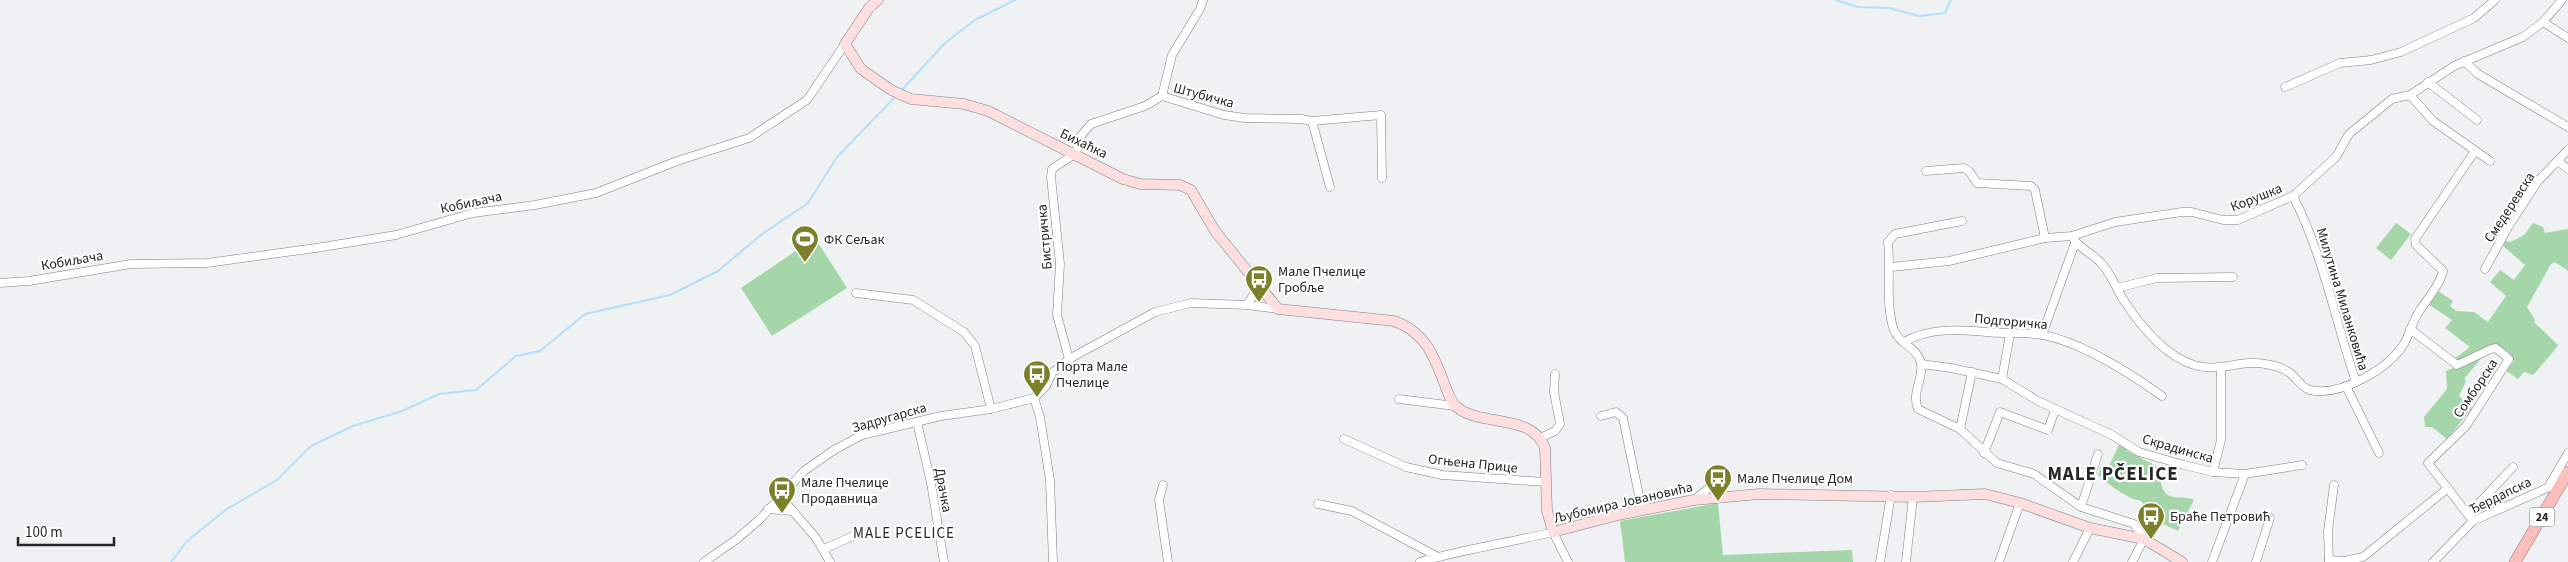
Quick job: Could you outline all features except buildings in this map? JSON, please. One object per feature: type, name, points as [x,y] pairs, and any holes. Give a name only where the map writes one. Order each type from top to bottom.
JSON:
[{"type":"main road","name":"24","points":[[2515,562],[2565,476]]},
{"type":"street","name":"Кобиљача","points":[[0,283],[29,281],[131,264],[207,263],[316,248],[396,235],[473,213],[535,205],[596,193],[677,161],[749,138],[808,100],[869,8],[878,0]]},
{"type":"street","points":[[1162,96],[1172,55],[1200,9],[1203,0]]},
{"type":"street","points":[[2285,87],[2340,63],[2371,60],[2401,52],[2474,18],[2495,0]]},
{"type":"street","name":"Корушка","points":[[1891,267],[1949,261],[2045,238],[2073,240],[2116,222],[2182,212],[2192,212],[2223,220],[2238,220],[2293,196],[2332,161],[2352,132],[2392,99],[2410,95],[2464,61],[2523,37],[2543,22],[2562,0]]},
{"type":"street","points":[[2543,22],[2568,38]]},
{"type":"street","name":"Бихаћка","points":[[845,44],[861,69],[899,94],[918,100],[964,104],[982,109],[1076,153],[1123,179],[1140,184],[1180,185],[1191,190],[1214,231],[1278,309]]},
{"type":"street","points":[[2464,61],[2478,74],[2568,127]]},
{"type":"street","points":[[2428,82],[2477,120]]},
{"type":"street","points":[[2410,95],[2438,124],[2490,161]]},
{"type":"street","name":"Штубичка","points":[[1076,153],[1080,137],[1091,124],[1145,106],[1162,96],[1224,115],[1245,118],[1301,119],[1312,122],[1381,115],[1382,178]]},
{"type":"street","points":[[1312,122],[1330,187]]},
{"type":"street","name":"Смедеревска","points":[[2485,269],[2508,227],[2538,181],[2559,162],[2568,150]]},
{"type":"street","points":[[2042,335],[2073,240],[2102,264],[2132,312],[2156,340],[2194,365],[2221,368],[2261,363],[2288,372],[2303,387],[2309,390],[2319,391],[2346,386],[2356,382],[2380,368],[2404,344],[2410,329],[2443,271],[2416,245],[2415,239],[2475,151]]},
{"type":"street","name":"Бистричка","points":[[1069,359],[1057,315],[1060,264],[1051,177],[1052,169],[1076,153]]},
{"type":"street","points":[[2559,162],[2568,169]]},
{"type":"street","points":[[1926,171],[1964,168],[1970,172],[1977,183],[2031,186],[2035,190],[2045,238]]},
{"type":"street","name":"Милутина Миланковића","points":[[2293,196],[2315,242],[2338,329],[2356,382]]},
{"type":"street","points":[[1962,221],[1895,234],[1888,242],[1891,267],[1888,292],[1894,330],[1914,351],[1921,364],[1915,400],[1918,409],[1960,429],[1984,453],[2003,465],[2034,474],[2080,507],[2098,514],[2131,522],[2140,529],[2144,539],[2132,562]]},
{"type":"street","points":[[2117,288],[2157,278],[2233,278]]},
{"type":"street","points":[[1247,305],[1259,286]]},
{"type":"street","points":[[856,293],[913,300],[964,332],[975,346],[991,409]]},
{"type":"street","points":[[1053,562],[1050,480],[1040,417],[1034,398],[1046,386],[1052,373],[1069,359],[1155,312],[1191,303],[1247,305],[1394,321],[1407,326],[1428,346],[1455,406]]},
{"type":"street","name":"Подгоричка","points":[[1904,342],[1919,334],[1963,329],[2042,335],[2057,339],[2129,373],[2162,396]]},
{"type":"street","name":"Сомборска","points":[[2410,329],[2457,365],[2496,348],[2509,359],[2466,426],[2428,463],[2471,518]]},
{"type":"street","points":[[2002,379],[2010,334]]},
{"type":"street","name":"Скрадинска","points":[[1921,364],[2002,379],[2055,410],[2112,435],[2139,452],[2213,472],[2245,474],[2302,465]]},
{"type":"street","points":[[2213,472],[2221,440],[2221,368]]},
{"type":"street","points":[[1960,429],[1972,372]]},
{"type":"street","points":[[1540,438],[1555,431],[1560,424],[1554,392],[1555,374]]},
{"type":"street","name":"Милутина Миланковића","points":[[2346,386],[2379,453]]},
{"type":"street","name":"Задругарска","points":[[704,562],[738,539],[804,470],[834,450],[862,435],[941,416],[991,409],[1034,398]]},
{"type":"street","points":[[1399,399],[1455,406],[1463,411],[1492,420],[1527,428],[1540,438],[1545,448],[1548,517],[1553,532],[1568,562]]},
{"type":"street","points":[[1984,453],[2000,412],[2048,430],[2055,410]]},
{"type":"street","points":[[1601,416],[1616,412],[1623,418],[1642,510]]},
{"type":"street","name":"Драчка","points":[[917,422],[931,483],[944,562]]},
{"type":"street","name":"Огњена Прице","points":[[1344,439],[1406,467],[1442,476],[1545,482]]},
{"type":"street","points":[[2549,486],[2568,453]]},
{"type":"street","points":[[2080,507],[2098,454]]},
{"type":"street","points":[[2471,518],[2513,467]]},
{"type":"street","points":[[1694,500],[1726,474]]},
{"type":"street","points":[[2212,562],[2245,474]]},
{"type":"street","name":"Ђердапска","points":[[2433,562],[2471,518],[2549,486],[2565,476]]},
{"type":"street","points":[[1163,484],[1159,500],[1168,562]]},
{"type":"street","points":[[1712,485],[1717,495],[1721,498]]},
{"type":"street","points":[[2334,485],[2328,531],[2329,561],[2344,561],[2362,557],[2448,488]]},
{"type":"street","name":"Љубомира Јовановића","points":[[1420,562],[1460,550],[1509,543],[1570,526],[1642,510],[1694,500],[1759,494],[1891,495],[1913,497],[1985,494],[2020,503],[2090,528],[2144,539],[2182,562]]},
{"type":"street","points":[[780,495],[824,549],[830,562]]},
{"type":"street","points":[[1880,562],[1891,495]]},
{"type":"street","points":[[1906,562],[1913,497]]},
{"type":"street","points":[[1999,562],[2020,503]]},
{"type":"street","points":[[1318,504],[1352,511],[1438,557]]},
{"type":"street","points":[[768,509],[793,511]]},
{"type":"street","points":[[2256,562],[2270,518]]},
{"type":"street","points":[[2073,562],[2090,528]]},
{"type":"street","points":[[824,549],[862,532]]},
{"type":"street","points":[[711,556],[718,562]]},
{"type":"green space","points":[[2396,223],[2411,234],[2391,260],[2376,248]]},
{"type":"green space","points":[[2533,223],[2543,227],[2545,233],[2568,229],[2568,271],[2555,262],[2551,264],[2527,307],[2535,320],[2534,322],[2558,345],[2533,375],[2524,372],[2518,379],[2506,371],[2514,361],[2511,354],[2497,344],[2460,362],[2454,359],[2470,347],[2445,328],[2452,320],[2428,304],[2438,291],[2453,301],[2450,306],[2456,311],[2474,312],[2488,322],[2506,296],[2490,282],[2500,270],[2514,280],[2525,265],[2503,246],[2506,241],[2511,242],[2524,235]]},
{"type":"green space","name":"ФК Сељак","points":[[815,238],[847,288],[772,336],[741,288]]},
{"type":"green space","points":[[2484,355],[2464,379],[2466,381],[2459,396],[2472,408],[2447,439],[2432,427],[2425,427],[2424,417],[2447,389],[2446,371]]},
{"type":"green space","points":[[2120,443],[2128,451],[2158,467],[2162,486],[2167,494],[2194,500],[2178,531],[2161,523],[2153,533],[2140,523],[2145,512],[2143,503],[2122,493],[2098,475],[2101,466],[2108,468]]},
{"type":"green space","points":[[1718,503],[1723,555],[1852,550],[1853,562],[1625,562],[1620,521]]},
{"type":"waterway","points":[[901,91],[944,44],[975,20],[1015,0]]},
{"type":"waterway","points":[[1836,0],[1858,7],[1889,8],[1919,16],[1945,13],[1951,0]]},
{"type":"waterway","points":[[171,562],[187,541],[227,509],[277,480],[311,446],[353,426],[402,411],[439,394],[476,390],[516,356],[540,351],[585,314],[670,295],[718,271],[761,235],[808,203],[837,157],[896,96]]},
{"type":"place","name":"ФК Сељак","points":[[805,263]]},
{"type":"place","name":"Мале Пчелице Гробље","points":[[1259,303]]},
{"type":"place","name":"Порта Мале Пчелице","points":[[1037,398]]},
{"type":"place","name":"Мале Пчелице Дом","points":[[1718,502]]},
{"type":"place","name":"Мале Пчелице Продавница","points":[[782,514]]},
{"type":"place","name":"Браће Петровић","points":[[2151,540]]},
{"type":"district","name":"MALE PČELICE","points":[[2113,473]]},
{"type":"district","name":"MALE PCELICE","points":[[904,533]]}]
